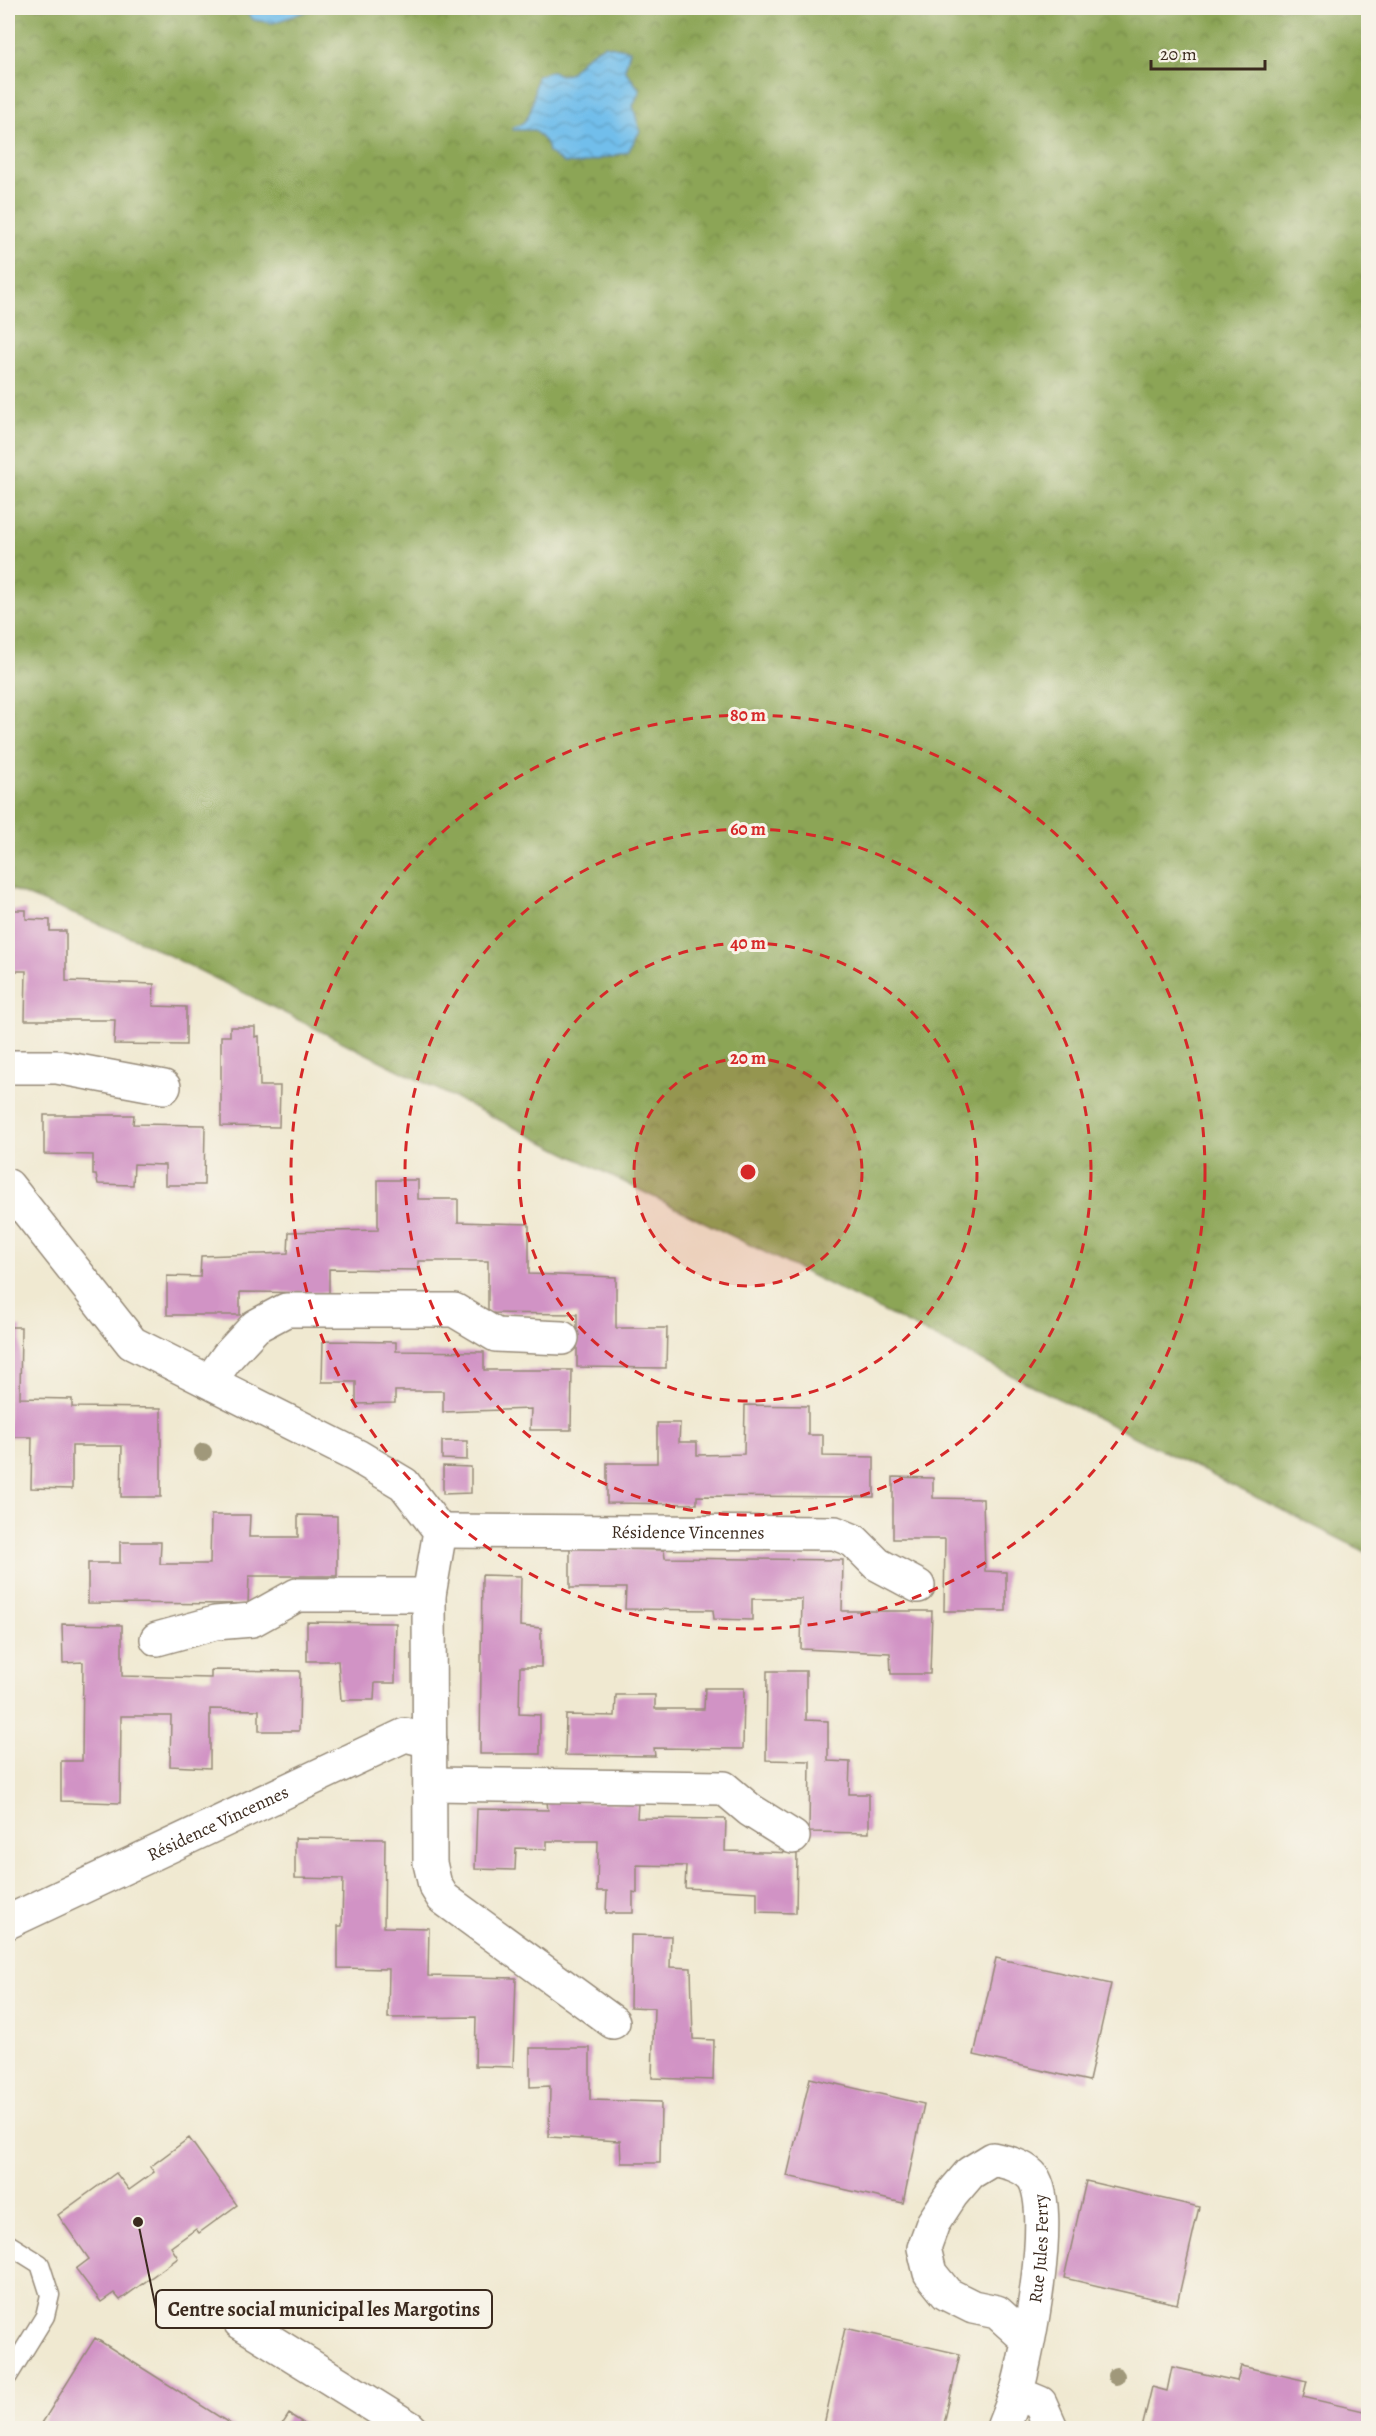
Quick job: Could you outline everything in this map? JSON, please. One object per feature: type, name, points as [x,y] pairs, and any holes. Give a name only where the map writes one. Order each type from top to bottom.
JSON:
[{"type":"street","points":[[8,1067],[57,1067],[164,1087]]},
{"type":"street","points":[[8,1186],[132,1343],[357,1456],[404,1484],[441,1531],[429,1595],[432,1784],[430,1863],[435,1885],[443,1898],[614,2022]]},
{"type":"street","points":[[210,1382],[228,1356],[256,1326],[286,1310],[454,1310],[496,1335],[562,1338]]},
{"type":"street","name":"Résidence Vincennes","points":[[441,1531],[835,1533],[854,1541],[877,1564],[918,1587]]},
{"type":"street","points":[[157,1639],[215,1623],[252,1620],[297,1595],[429,1595]]},
{"type":"street","name":"Résidence Vincennes","points":[[8,1922],[405,1735],[430,1741]]},
{"type":"street","points":[[432,1784],[724,1788],[750,1810],[793,1837]]},
{"type":"street","name":"Rue Jules Ferry","points":[[1003,2428],[1016,2393],[1028,2340],[1043,2237],[1039,2195],[1032,2175],[1014,2164],[993,2159],[970,2174],[952,2194],[933,2223],[924,2248],[930,2273],[947,2294],[973,2307],[997,2312],[1028,2340]]},
{"type":"street","points":[[240,2322],[410,2428]]},
{"type":"street","points":[[1016,2393],[1040,2403],[1051,2428]]},
{"type":"lane","points":[[8,2244],[40,2264],[50,2295],[45,2316],[8,2376]]},
{"type":"green space","points":[[8,8],[1368,8],[1368,1553],[136,939],[8,888]]},
{"type":"water","points":[[228,8],[316,8],[273,23],[254,20],[246,13]]},
{"type":"water","points":[[604,45],[630,50],[625,70],[640,90],[633,106],[640,131],[628,152],[581,164],[564,163],[548,152],[546,143],[534,130],[513,130],[513,127],[526,120],[529,114],[537,76],[552,71],[560,75],[569,74],[586,56]]},
{"type":"building","points":[[8,910],[26,910],[26,919],[50,920],[50,931],[66,931],[66,981],[154,984],[153,1006],[186,1007],[186,1045],[114,1044],[115,1020],[25,1020],[26,971],[8,971]]},
{"type":"building","points":[[230,1027],[255,1027],[255,1037],[259,1036],[260,1086],[280,1086],[279,1127],[221,1126],[221,1036],[230,1036]]},
{"type":"building","points":[[44,1115],[134,1115],[133,1124],[205,1125],[204,1185],[165,1185],[165,1165],[134,1164],[133,1185],[98,1184],[96,1175],[93,1175],[93,1155],[44,1154]]},
{"type":"building","points":[[378,1180],[418,1180],[418,1199],[458,1199],[458,1222],[529,1224],[529,1274],[616,1277],[616,1328],[667,1328],[666,1368],[577,1367],[577,1314],[488,1313],[488,1261],[418,1261],[418,1270],[329,1269],[329,1293],[240,1292],[240,1315],[167,1315],[167,1276],[200,1277],[201,1256],[288,1253],[289,1232],[378,1230]]},
{"type":"building","points":[[8,1327],[21,1327],[20,1398],[72,1399],[72,1407],[161,1408],[161,1497],[121,1497],[122,1446],[72,1446],[72,1489],[31,1488],[32,1437],[8,1437]]},
{"type":"building","points":[[323,1341],[396,1342],[396,1351],[484,1352],[484,1370],[572,1370],[571,1430],[530,1430],[531,1409],[443,1412],[443,1391],[395,1391],[395,1403],[356,1404],[356,1382],[322,1382]]},
{"type":"building","points":[[745,1405],[808,1406],[808,1435],[823,1435],[823,1456],[874,1457],[874,1497],[697,1496],[697,1504],[607,1503],[607,1463],[657,1463],[657,1423],[680,1423],[679,1442],[697,1442],[697,1455],[744,1454]]},
{"type":"building","points":[[442,1441],[467,1441],[467,1460],[442,1459]]},
{"type":"building","points":[[443,1466],[471,1467],[471,1493],[443,1494]]},
{"type":"building","points":[[893,1477],[933,1478],[933,1498],[983,1499],[985,1571],[1006,1572],[1006,1611],[944,1611],[945,1539],[893,1539]]},
{"type":"building","points":[[211,1515],[250,1515],[249,1537],[298,1537],[298,1515],[337,1516],[337,1576],[249,1576],[248,1604],[88,1603],[88,1563],[120,1563],[120,1542],[161,1542],[160,1564],[210,1564]]},
{"type":"building","points":[[570,1548],[664,1550],[665,1558],[843,1560],[842,1611],[932,1611],[930,1674],[891,1674],[890,1653],[801,1649],[802,1599],[752,1599],[752,1620],[714,1619],[713,1610],[625,1609],[626,1588],[570,1588]]},
{"type":"building","points":[[482,1575],[521,1576],[520,1626],[541,1628],[541,1667],[520,1667],[519,1714],[540,1715],[540,1754],[480,1754]]},
{"type":"building","points":[[307,1622],[396,1623],[395,1683],[375,1683],[374,1700],[341,1700],[338,1661],[307,1661]]},
{"type":"building","points":[[62,1624],[122,1625],[122,1676],[211,1678],[211,1670],[300,1671],[299,1731],[259,1731],[259,1710],[210,1709],[210,1768],[170,1766],[171,1716],[121,1716],[120,1803],[61,1801],[61,1761],[82,1761],[83,1662],[63,1663]]},
{"type":"building","points":[[767,1671],[806,1671],[806,1720],[828,1721],[828,1761],[850,1762],[849,1794],[869,1794],[869,1833],[809,1832],[810,1761],[766,1760]]},
{"type":"building","points":[[705,1688],[744,1688],[743,1749],[654,1748],[655,1756],[565,1755],[566,1715],[615,1716],[616,1695],[655,1695],[655,1709],[704,1709]]},
{"type":"building","points":[[547,1802],[638,1803],[637,1818],[726,1819],[725,1851],[797,1853],[796,1913],[757,1912],[757,1892],[685,1888],[686,1866],[637,1865],[637,1893],[633,1892],[633,1913],[606,1913],[607,1891],[597,1891],[598,1841],[547,1841],[547,1849],[516,1848],[515,1870],[475,1869],[477,1809],[548,1810]]},
{"type":"building","points":[[295,1838],[385,1839],[384,1927],[429,1928],[428,1976],[516,1978],[513,2067],[475,2066],[476,2017],[388,2018],[389,1969],[338,1968],[338,1926],[342,1926],[343,1879],[295,1878]]},
{"type":"building","points":[[631,1935],[671,1936],[670,1967],[691,1968],[693,2039],[714,2040],[713,2080],[652,2078],[654,2008],[630,2007]]},
{"type":"building","points":[[996,1958],[1111,1984],[1089,2081],[974,2055]]},
{"type":"building","points":[[530,2048],[590,2048],[590,2100],[661,2102],[660,2163],[621,2163],[620,2141],[549,2137],[550,2086],[530,2087]]},
{"type":"building","points":[[810,2078],[924,2104],[903,2203],[787,2176]]},
{"type":"building","points":[[189,2138],[237,2205],[199,2233],[196,2229],[171,2247],[178,2258],[120,2300],[114,2293],[101,2302],[76,2269],[89,2259],[58,2215],[116,2173],[129,2190],[154,2172],[150,2167]]},
{"type":"building","points":[[1086,2181],[1199,2207],[1177,2304],[1064,2278]]},
{"type":"building","points":[[845,2328],[960,2354],[943,2428],[838,2428],[824,2425]]},
{"type":"building","points":[[95,2338],[237,2428],[39,2428]]},
{"type":"building","points":[[1241,2366],[1307,2381],[1303,2397],[1368,2412],[1368,2428],[1142,2428],[1152,2387],[1167,2391],[1172,2367],[1237,2381]]},
{"type":"building","points":[[289,2414],[311,2428],[280,2428]]},
{"type":"place","name":"Centre social municipal les Margotins","points":[[138,2222]]}]
